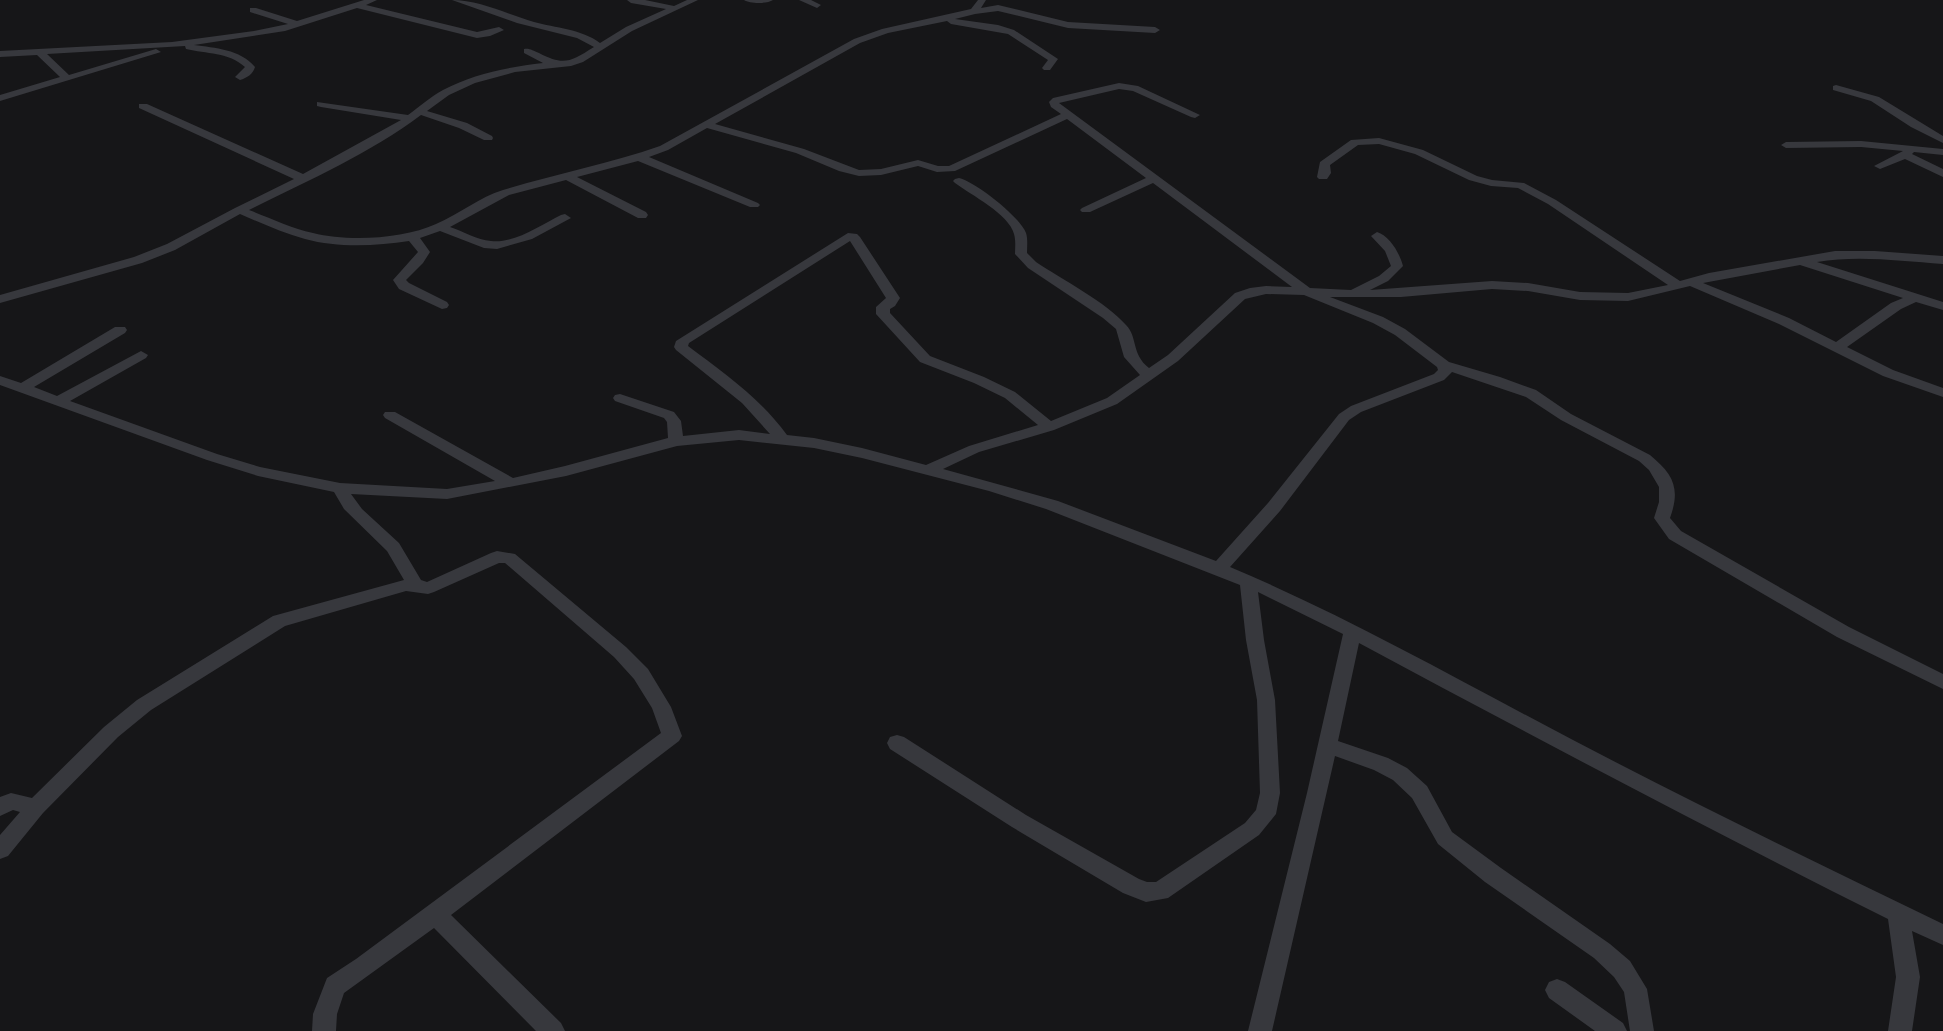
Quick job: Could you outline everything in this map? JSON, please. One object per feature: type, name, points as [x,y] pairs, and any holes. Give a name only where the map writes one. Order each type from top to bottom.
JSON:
[{"type":"street","points":[[0,54],[175,45],[269,32],[373,0]]},
{"type":"street","points":[[456,0],[541,27],[573,34],[596,44],[600,48]]},
{"type":"street","points":[[631,0],[674,8]]},
{"type":"street","points":[[0,299],[157,253],[239,210],[304,179],[396,129],[445,93],[472,81],[514,69],[571,63],[580,60],[629,29],[694,0]]},
{"type":"street","points":[[748,0],[769,0]]},
{"type":"street","points":[[803,0],[817,5]]},
{"type":"street","points":[[974,11],[982,0]]},
{"type":"street","points":[[356,5],[477,35],[499,30]]},
{"type":"street","points":[[239,210],[308,236],[327,240],[385,241],[412,237],[440,226],[505,193],[639,157],[673,144],[869,35],[941,21],[974,11],[998,8],[1068,25],[1155,30]]},
{"type":"street","points":[[253,10],[297,24]]},
{"type":"street","points":[[941,21],[977,24],[1011,32],[1053,59],[1047,68]]},
{"type":"street","points":[[0,98],[175,45],[242,59],[250,67],[249,71],[240,77]]},
{"type":"street","points":[[527,51],[552,64]]},
{"type":"street","points":[[39,52],[66,78]]},
{"type":"street","points":[[1196,115],[1135,88],[1119,86],[1054,102],[1055,105],[1068,115],[1307,292],[1378,320],[1400,332],[1444,365],[1524,390],[1541,398],[1567,417],[1628,448],[1654,467],[1664,479],[1668,496],[1662,518],[1675,535],[1844,632],[1943,682]]},
{"type":"street","points":[[1836,88],[1875,99],[1915,125],[1943,140]]},
{"type":"street","points":[[321,104],[415,116],[442,117],[470,128],[488,138]]},
{"type":"street","points":[[143,106],[304,179]]},
{"type":"street","points":[[706,125],[800,151],[843,169],[868,174],[918,163],[937,168],[952,169],[1068,115]]},
{"type":"street","points":[[1323,177],[1325,173],[1324,164],[1355,142],[1388,142],[1419,152],[1473,178],[1491,183],[1520,185],[1552,202],[1685,284],[1784,321],[1888,373],[1943,393]]},
{"type":"street","points":[[1786,145],[1861,144],[1908,152],[1943,152]]},
{"type":"street","points":[[1880,166],[1908,152]]},
{"type":"street","points":[[1908,152],[1943,174]]},
{"type":"street","points":[[639,157],[754,205]]},
{"type":"street","points":[[567,176],[642,215]]},
{"type":"street","points":[[1086,210],[1154,178]]},
{"type":"street","points":[[959,181],[990,202],[1014,223],[1020,232],[1021,254],[1032,265],[1108,315],[1122,328],[1131,357],[1150,376]]},
{"type":"street","points":[[440,226],[488,245],[497,246],[508,244],[566,218]]},
{"type":"street","points":[[1348,293],[1372,285],[1390,275],[1396,266],[1395,258],[1388,247],[1377,236]]},
{"type":"street","points":[[412,237],[420,244],[424,252],[422,257],[402,274],[399,280],[404,286],[442,305]]},
{"type":"street","points":[[781,438],[770,421],[736,388],[681,347],[682,340],[848,237],[856,240],[893,298],[890,303],[883,307],[883,314],[925,359],[979,380],[1010,395],[1049,428]]},
{"type":"street","points":[[929,469],[996,441],[1049,428],[1112,401],[1150,376],[1212,323],[1240,296],[1266,290],[1400,293],[1492,285],[1528,287],[1580,296],[1628,296],[1709,277],[1854,254],[1943,260]]},
{"type":"street","points":[[1802,261],[1943,306]]},
{"type":"street","points":[[1838,348],[1896,306],[1915,297]]},
{"type":"street","points":[[23,388],[120,330]]},
{"type":"street","points":[[59,401],[141,355]]},
{"type":"street","points":[[1219,569],[1278,501],[1344,417],[1356,409],[1439,377],[1445,371],[1444,365]]},
{"type":"street","points":[[0,380],[258,471],[340,488],[447,494],[511,484],[676,441],[739,435],[814,443],[929,469],[1052,505],[1248,581],[1353,631],[1566,746],[1943,935]]},
{"type":"street","points":[[620,398],[669,415],[674,420],[676,441]]},
{"type":"street","points":[[390,415],[511,484]]},
{"type":"street","points":[[340,488],[343,496],[353,509],[392,546],[415,585]]},
{"type":"street","points":[[0,850],[36,807],[111,732],[144,705],[279,621],[396,587],[415,585],[428,588],[488,560],[497,557],[509,558],[620,652],[641,674],[661,707],[672,736],[364,967],[335,986],[325,1014],[324,1031]]},
{"type":"street","points":[[897,743],[1019,821],[1131,886],[1146,892],[1160,890],[1252,829],[1266,814],[1270,792],[1266,700],[1255,640],[1248,581]]},
{"type":"street","points":[[1260,1031],[1353,631]]},
{"type":"street","points":[[1328,745],[1382,764],[1400,774],[1420,792],[1445,838],[1493,875],[1602,951],[1622,969],[1635,990],[1642,1031]]},
{"type":"street","points":[[0,807],[12,801],[36,807]]},
{"type":"street","points":[[1898,913],[1908,977],[1900,1031]]},
{"type":"street","points":[[435,914],[553,1031]]},
{"type":"street","points":[[1557,990],[1615,1031]]}]
